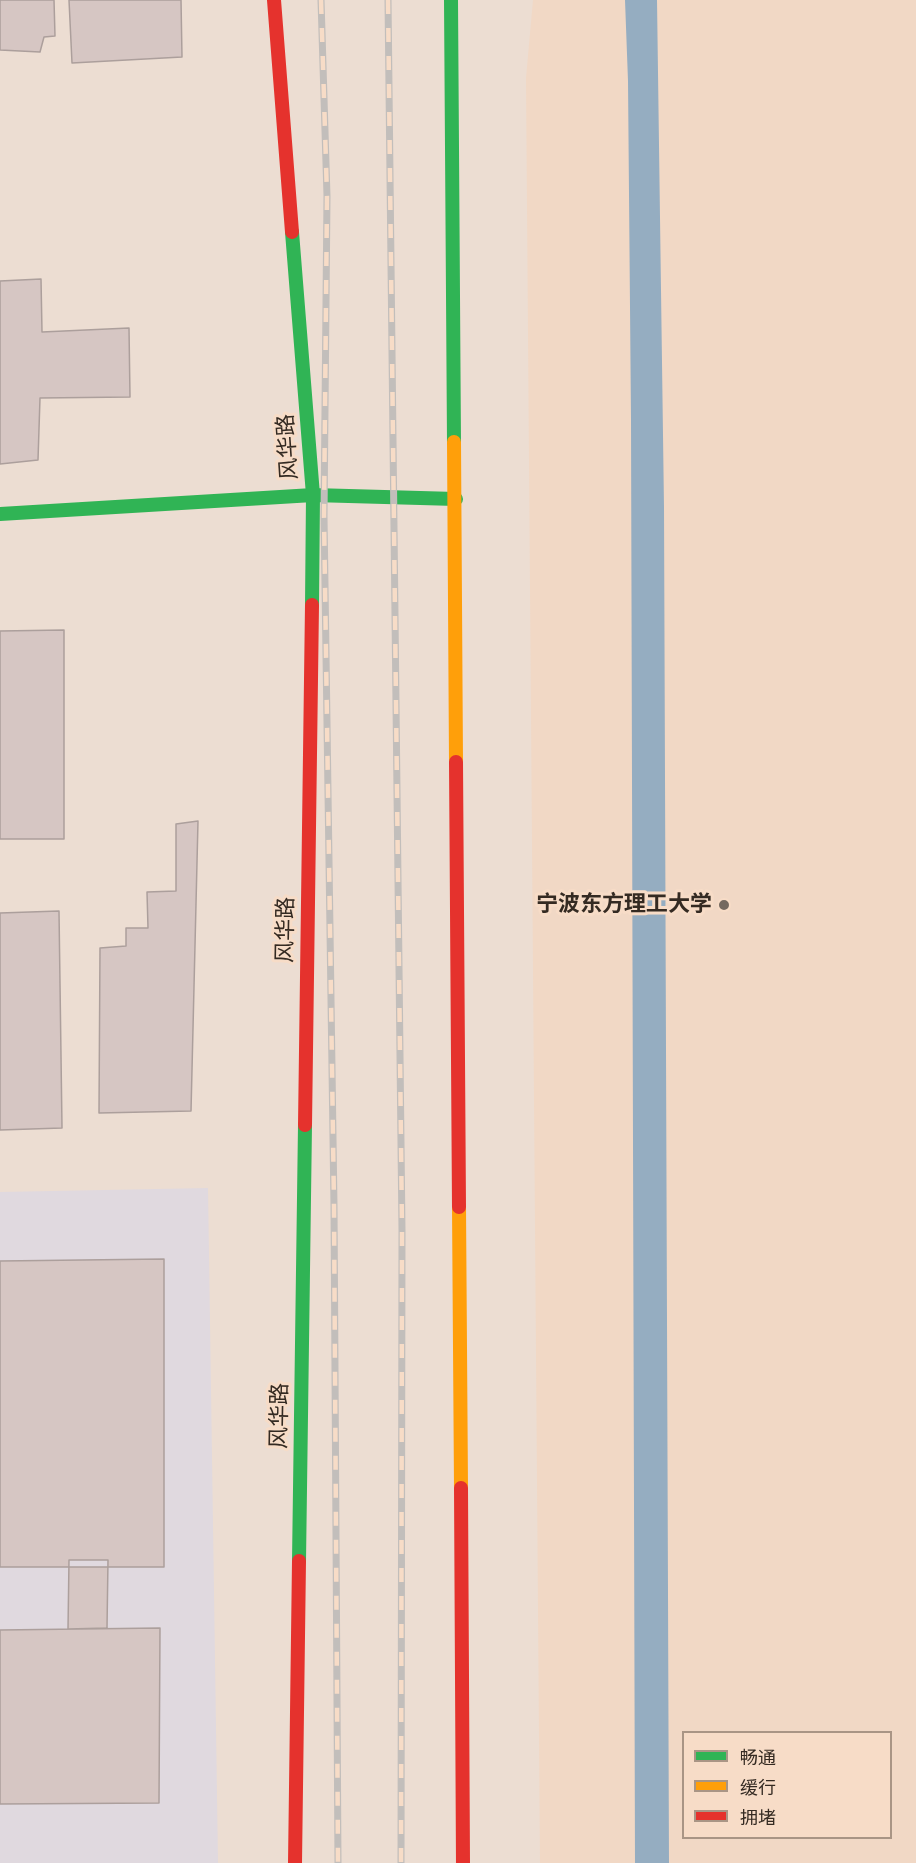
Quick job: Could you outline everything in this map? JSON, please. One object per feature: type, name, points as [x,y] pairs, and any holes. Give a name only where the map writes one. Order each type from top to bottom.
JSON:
[{"type":"main road","name":"风华路","points":[[274,0],[313,495],[295,1863]]},
{"type":"main road","points":[[451,0],[463,1863]]},
{"type":"main road","points":[[0,514],[313,495],[456,499]]},
{"type":"shaded area","name":"宁波东方理工大学","points":[[533,0],[916,0],[916,1863],[540,1863],[526,78]]},
{"type":"shaded area","points":[[208,1188],[218,1863],[0,1863],[0,1192]]},
{"type":"water","points":[[625,0],[657,0],[664,507],[669,1863],[635,1863],[631,419],[628,81]]},
{"type":"building","points":[[0,0],[54,0],[55,36],[44,37],[40,52],[0,50]]},
{"type":"building","points":[[69,0],[181,0],[182,57],[72,63]]},
{"type":"building","points":[[41,279],[42,332],[129,328],[130,397],[40,398],[38,460],[0,464],[0,281]]},
{"type":"building","points":[[64,630],[64,839],[0,839],[0,631]]},
{"type":"building","points":[[198,821],[191,1111],[99,1113],[100,948],[126,946],[126,928],[148,928],[147,892],[176,891],[176,824]]},
{"type":"building","points":[[59,911],[62,1128],[0,1130],[0,913]]},
{"type":"building","points":[[164,1259],[164,1567],[0,1567],[0,1261]]},
{"type":"building","points":[[69,1560],[108,1560],[107,1628],[68,1629]]},
{"type":"building","points":[[160,1628],[159,1803],[0,1804],[0,1630]]},
{"type":"railway","points":[[321,0],[327,196],[324,516],[334,1206],[338,1863]]},
{"type":"railway","points":[[388,0],[402,1230],[401,1863]]},
{"type":"traffic: fast","points":[[451,0],[454,442]]},
{"type":"traffic: fast","points":[[292,232],[313,495],[312,605]]},
{"type":"traffic: fast","points":[[0,514],[313,495],[456,499]]},
{"type":"traffic: fast","points":[[299,1561],[305,1125]]},
{"type":"traffic: slow","points":[[454,442],[456,762]]},
{"type":"traffic: slow","points":[[459,1207],[461,1488]]},
{"type":"traffic: jam","points":[[274,0],[292,232]]},
{"type":"traffic: jam","points":[[305,1125],[312,605]]},
{"type":"traffic: jam","points":[[456,762],[459,1207]]},
{"type":"traffic: jam","points":[[461,1488],[463,1863]]},
{"type":"traffic: jam","points":[[295,1863],[299,1561]]},
{"type":"place","name":"宁波东方理工大学","points":[[724,905]]}]
